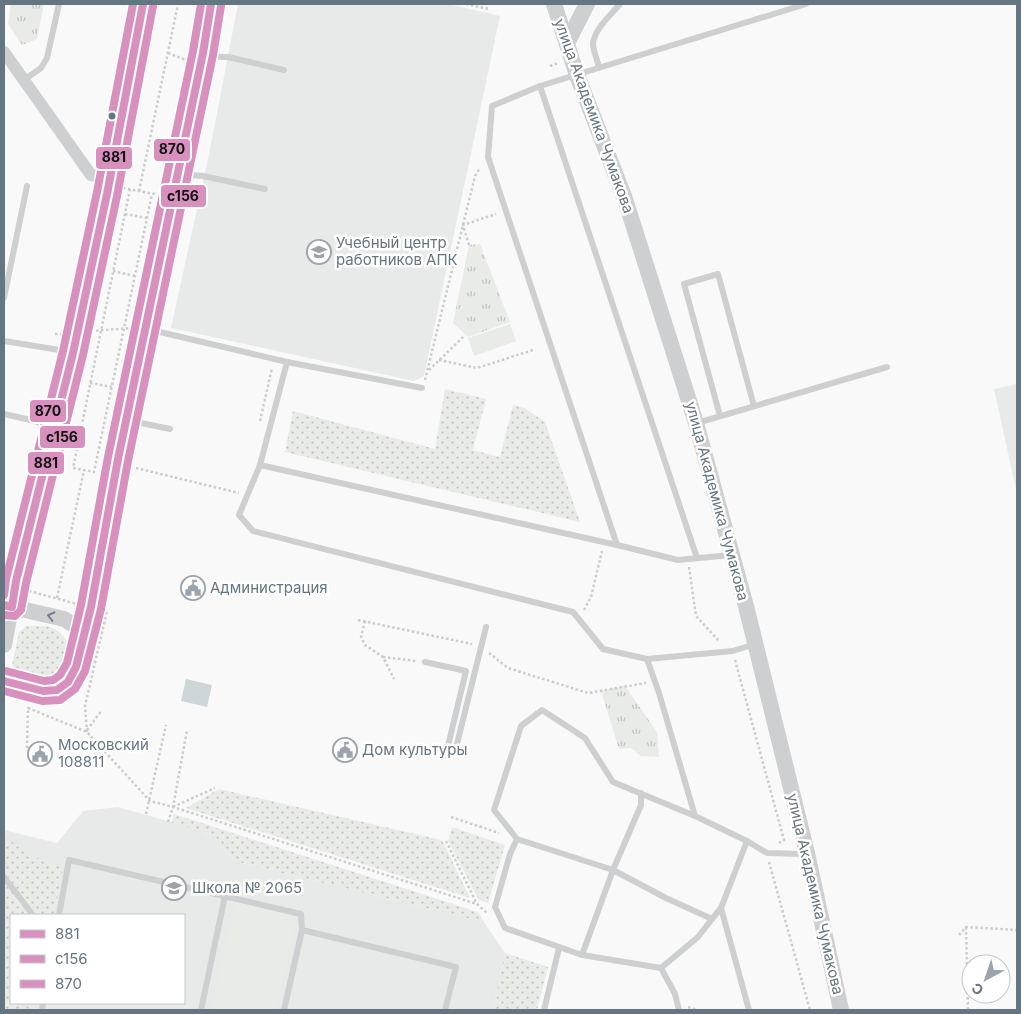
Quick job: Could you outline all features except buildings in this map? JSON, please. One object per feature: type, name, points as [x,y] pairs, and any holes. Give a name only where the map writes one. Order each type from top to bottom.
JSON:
[{"type":"street","points":[[4,645],[8,606],[15,588],[73,352],[109,182],[143,4]]},
{"type":"street","points":[[4,681],[43,691],[57,690],[68,682],[76,667],[91,607],[126,420],[203,54],[211,4]]},
{"type":"street","name":"улица Академика Чумакова","points":[[554,4],[577,75],[625,199],[696,423],[755,644],[807,853],[841,1010]]},
{"type":"street","points":[[566,43],[587,4]]},
{"type":"street","points":[[4,52],[91,174],[109,182]]},
{"type":"street","points":[[8,606],[64,619],[77,627],[83,636]]},
{"type":"lane","points":[[24,80],[41,68],[47,58],[59,4]]},
{"type":"lane","points":[[599,68],[593,45],[603,23],[620,4]]},
{"type":"lane","points":[[617,545],[488,157],[492,106],[540,86],[806,4]]},
{"type":"lane","points":[[203,54],[228,57],[284,70]]},
{"type":"lane","points":[[540,86],[697,558]]},
{"type":"lane","points":[[178,174],[203,176],[265,189]]},
{"type":"lane","points":[[4,298],[27,186]]},
{"type":"lane","points":[[720,416],[684,284],[718,274],[754,406]]},
{"type":"lane","points":[[146,328],[287,362],[423,387]]},
{"type":"lane","points":[[4,341],[73,352]]},
{"type":"lane","points":[[287,362],[260,465],[239,515],[253,531],[573,612],[603,649],[647,659],[733,650],[755,644]]},
{"type":"lane","points":[[696,423],[887,367]]},
{"type":"lane","points":[[4,414],[35,422],[54,430]]},
{"type":"lane","points":[[126,420],[170,429]]},
{"type":"lane","points":[[260,465],[678,560],[731,555]]},
{"type":"lane","points":[[425,662],[466,671],[448,746],[456,748],[486,627]]},
{"type":"lane","points":[[647,659],[696,816]]},
{"type":"lane","points":[[712,919],[666,898],[613,870],[516,839],[494,810],[521,726],[542,710],[585,738],[613,782],[696,816],[767,853],[807,853]]},
{"type":"lane","points":[[582,955],[613,870],[641,805],[641,794]]},
{"type":"lane","points":[[516,839],[495,907],[505,928],[582,955],[661,968],[698,937],[721,908],[747,841]]},
{"type":"lane","points":[[59,914],[69,860],[301,914],[302,930],[284,1010]]},
{"type":"lane","points":[[4,877],[32,914]]},
{"type":"lane","points":[[201,1010],[225,896]]},
{"type":"lane","points":[[721,908],[749,1010]]},
{"type":"lane","points":[[302,930],[456,967],[445,1010]]},
{"type":"lane","points":[[544,1010],[559,948]]},
{"type":"lane","points":[[661,968],[675,994],[679,1010]]},
{"type":"path","points":[[139,191],[178,4]]},
{"type":"path","points":[[466,4],[489,9]]},
{"type":"path","points":[[423,387],[475,176],[488,157]]},
{"type":"path","points":[[109,182],[130,189],[172,198]]},
{"type":"path","points":[[130,189],[72,468],[94,472],[152,194]]},
{"type":"path","points":[[463,226],[506,211]]},
{"type":"path","points":[[125,214],[147,218]]},
{"type":"path","points":[[463,226],[470,245]]},
{"type":"path","points":[[113,271],[135,276]]},
{"type":"path","points":[[428,371],[465,335]]},
{"type":"path","points":[[439,360],[477,368],[533,350]]},
{"type":"path","points":[[260,422],[275,359]]},
{"type":"path","points":[[90,383],[112,387]]},
{"type":"path","points":[[136,468],[242,494]]},
{"type":"path","points":[[57,598],[84,470]]},
{"type":"path","points":[[579,619],[591,597],[604,542]]},
{"type":"path","points":[[688,559],[696,616],[721,644],[733,650],[784,840],[767,853],[810,1010]]},
{"type":"path","points":[[15,588],[107,611],[85,706],[86,732]]},
{"type":"path","points":[[358,620],[481,646],[508,668],[588,693],[655,681]]},
{"type":"path","points":[[365,621],[361,637],[365,645],[383,657],[425,662]]},
{"type":"path","points":[[383,657],[394,680]]},
{"type":"path","points":[[27,748],[28,708],[86,732],[150,801],[477,904],[505,928]]},
{"type":"path","points":[[86,732],[102,710]]},
{"type":"path","points":[[146,814],[166,725]]},
{"type":"path","points":[[168,822],[174,807],[187,730]]},
{"type":"path","points":[[174,807],[215,788]]},
{"type":"path","points":[[451,817],[516,839]]},
{"type":"path","points":[[446,841],[477,904]]},
{"type":"path","points":[[966,926],[1017,930]]},
{"type":"path","points":[[958,935],[966,926]]},
{"type":"path","points":[[966,926],[968,1010]]},
{"type":"shaded area","name":"Учебный центр работников АПК","points":[[238,4],[448,4],[500,16],[424,376],[414,381],[171,328],[209,154]]},
{"type":"shaded area","points":[[1017,384],[1017,494],[994,389]]},
{"type":"shaded area","points":[[186,679],[212,685],[207,707],[181,701]]},
{"type":"shaded area","name":"Школа № 2065","points":[[118,807],[203,831],[234,861],[484,922],[505,953],[493,1010],[4,1010],[4,830],[57,843],[83,811]]},
{"type":"green space","points":[[11,4],[44,4],[37,39],[22,45],[8,24]]},
{"type":"green space","points":[[480,244],[510,322],[468,337],[453,323],[469,245]]},
{"type":"green space","points":[[510,324],[516,341],[474,356],[468,338]]},
{"type":"green space","points":[[445,389],[486,399],[473,450],[500,457],[513,405],[524,408],[545,422],[580,522],[285,452],[293,411],[435,449]]},
{"type":"green space","points":[[26,626],[46,626],[52,628],[61,633],[69,645],[61,670],[50,682],[24,676],[12,665],[19,632]]},
{"type":"green space","points":[[625,686],[657,732],[659,757],[641,756],[631,748],[619,749],[601,691]]},
{"type":"green space","points":[[219,789],[442,840],[470,898],[186,808]]},
{"type":"green space","points":[[174,814],[478,912],[484,922],[234,861],[203,831],[172,823]]},
{"type":"green space","points":[[452,827],[505,845],[488,903],[479,900],[448,841]]},
{"type":"green space","points":[[4,836],[30,855],[63,868],[54,914],[10,914],[10,1004],[37,1004],[36,1010],[4,1010]]},
{"type":"green space","points":[[236,901],[298,916],[276,1010],[211,1010]]},
{"type":"green space","points":[[505,953],[548,967],[537,1010],[493,1010]]},
{"type":"transit line","name":"870","points":[[4,595],[6,579],[63,351],[97,192],[133,4]]},
{"type":"transit line","name":"881","points":[[4,605],[12,607],[16,581],[73,353],[107,194],[143,4]]},
{"type":"transit line","name":"870","points":[[6,671],[44,681],[53,680],[60,675],[67,663],[81,605],[108,457],[193,51],[201,4]]},
{"type":"transit line","name":"881","points":[[4,681],[43,691],[57,690],[68,682],[76,667],[91,607],[118,459],[203,53],[211,4]]},
{"type":"transit line","name":"с156","points":[[4,615],[15,616],[21,610],[26,583],[83,355],[117,196],[153,6]]},
{"type":"transit line","name":"с156","points":[[4,691],[42,701],[60,700],[75,689],[85,671],[101,609],[128,461],[213,55],[221,6]]},
{"type":"place","name":"Учебный центр работников АПК","points":[[319,252]]},
{"type":"place","name":"Администрация","points":[[193,588]]},
{"type":"place","name":"Дом культуры","points":[[345,750]]},
{"type":"place","name":"Московский 108811","points":[[40,754]]},
{"type":"place","name":"Школа № 2065","points":[[174,888]]}]
